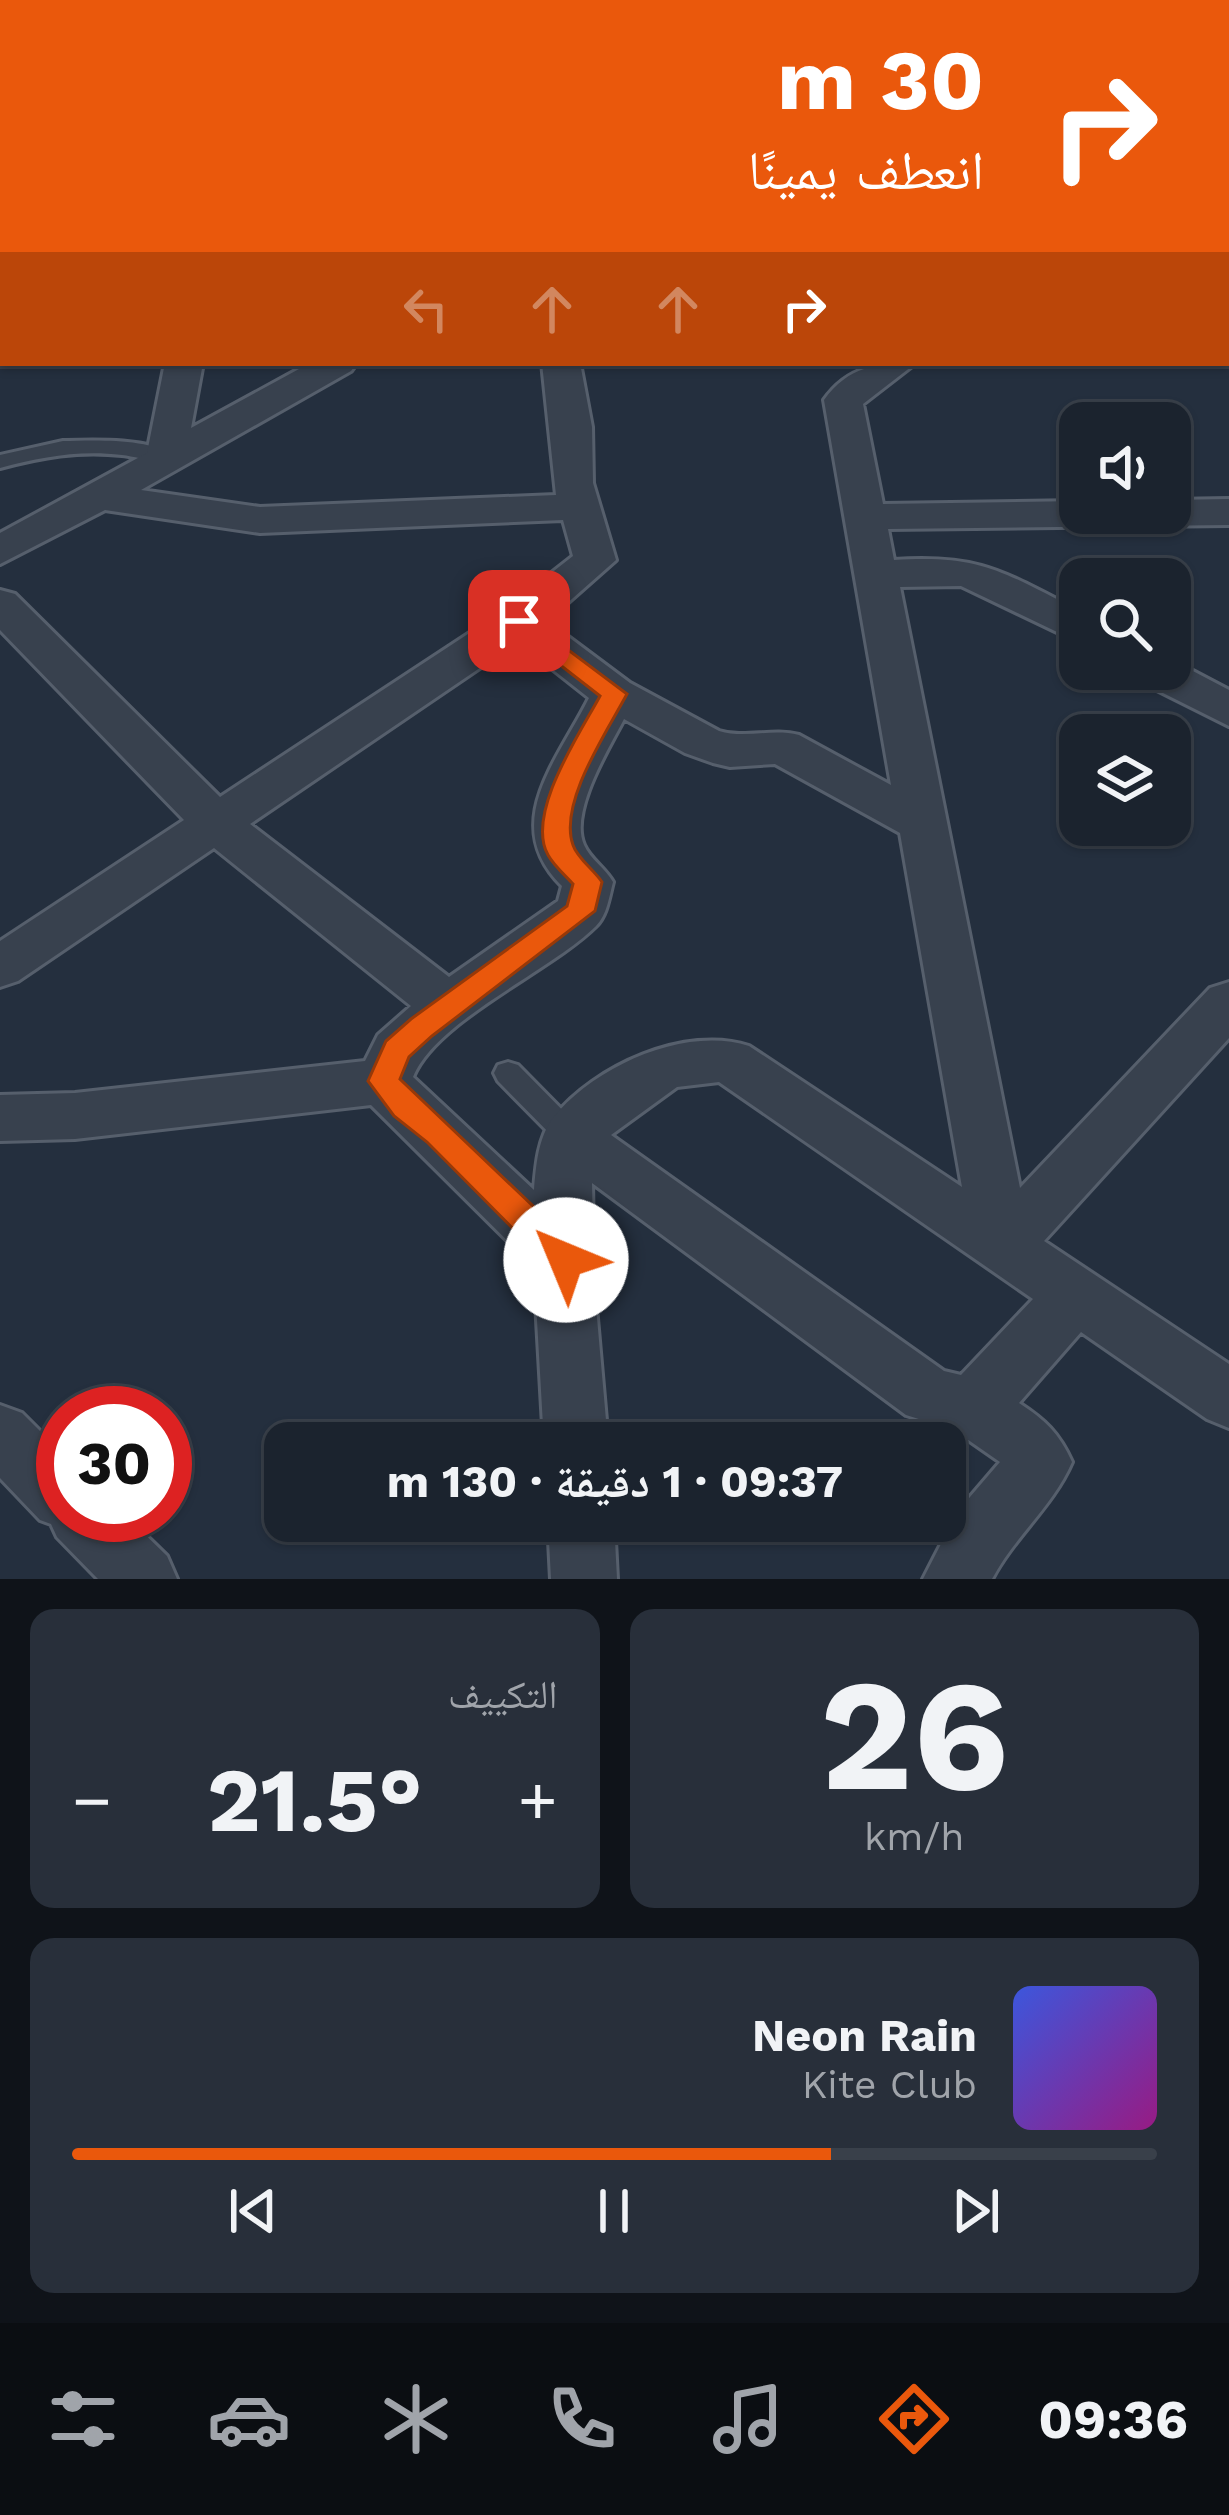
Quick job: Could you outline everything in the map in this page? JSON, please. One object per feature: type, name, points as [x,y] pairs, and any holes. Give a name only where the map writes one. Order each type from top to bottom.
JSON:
[{"type":"street","points":[[166,456],[183,366]]},
{"type":"street","points":[[0,551],[332,366]]},
{"type":"street","points":[[0,968],[519,621],[595,560],[573,483],[572,427],[562,366]]},
{"type":"street","points":[[893,366],[843,400],[1002,1246]]},
{"type":"street","points":[[98,496],[260,520],[581,507]]},
{"type":"street","points":[[865,517],[1229,512]]},
{"type":"street","points":[[876,575],[948,570],[974,574],[1059,618]]},
{"type":"street","points":[[0,604],[218,826],[448,1006]]},
{"type":"street","points":[[519,621],[614,694],[702,742],[730,751],[782,747],[923,824]]},
{"type":"street","points":[[1191,690],[1229,710]]},
{"type":"street","points":[[384,1081],[397,1050],[448,1006],[580,911],[588,882],[559,850],[556,818],[572,773],[614,694]]},
{"type":"street","points":[[1002,1246],[1229,1004]]},
{"type":"street","points":[[575,1422],[560,1191],[571,1137],[632,1082],[663,1066],[699,1058],[730,1061],[1229,1399]]},
{"type":"street","points":[[0,1118],[75,1116],[384,1081]]},
{"type":"street","points":[[384,1081],[405,1107],[438,1133],[566,1260]]},
{"type":"street","points":[[571,1137],[928,1395],[970,1406],[1027,1444],[1040,1462],[981,1533],[956,1579]]},
{"type":"street","points":[[970,1406],[998,1382],[1077,1293]]},
{"type":"street","points":[[0,1434],[36,1471]]},
{"type":"street","points":[[107,1542],[144,1579]]},
{"type":"street","points":[[582,1542],[584,1579]]},
{"type":"lane","points":[[0,462],[41,447],[89,443],[166,456]]},
{"type":"lane","points":[[508,1073],[571,1137]]},
{"type":"route","points":[[519,621],[614,694],[572,773],[556,818],[559,850],[588,882],[580,911],[422,1028],[397,1050],[384,1081],[405,1107],[438,1133],[566,1260]]}]
